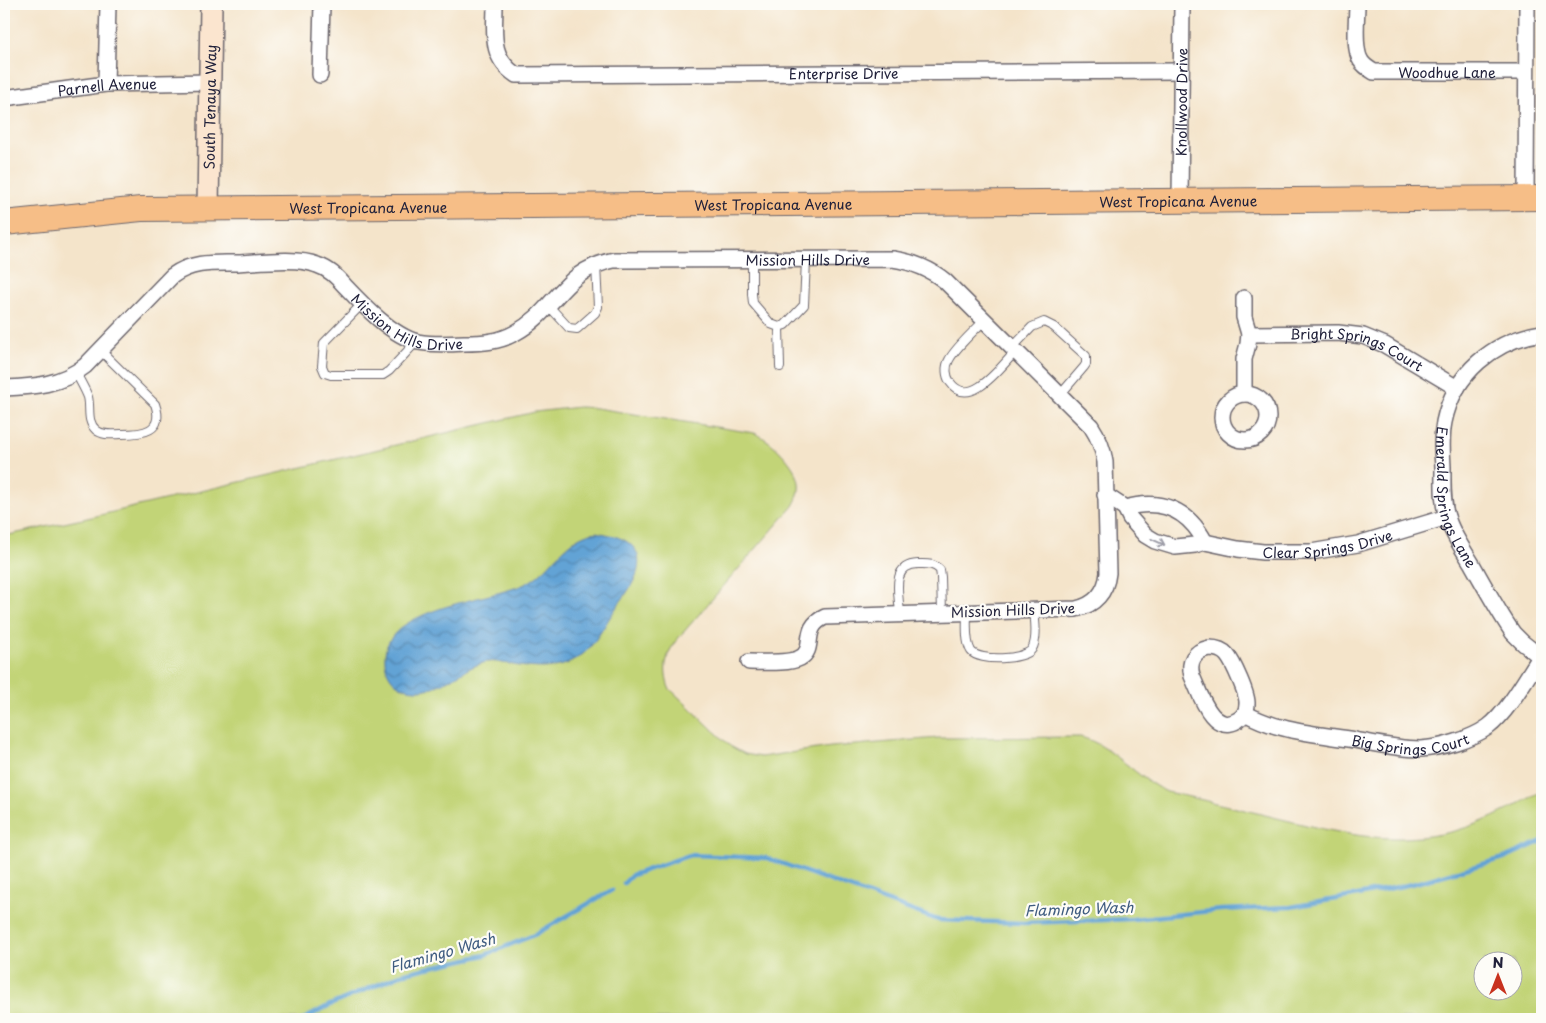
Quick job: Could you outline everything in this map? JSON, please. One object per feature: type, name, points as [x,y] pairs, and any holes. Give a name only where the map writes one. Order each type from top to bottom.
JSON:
[{"type":"main road","name":"West Tropicana Avenue","points":[[4,223],[142,209],[1534,198]]},
{"type":"street","points":[[106,84],[108,4]]},
{"type":"street","name":"South Tenaya Way","points":[[208,209],[211,4]]},
{"type":"street","points":[[320,75],[322,4]]},
{"type":"street","name":"Enterprise Drive","points":[[495,4],[495,44],[499,59],[507,69],[516,75],[1181,71]]},
{"type":"street","name":"Knollwood Drive","points":[[1180,201],[1182,4]]},
{"type":"street","name":"Woodhue Lane","points":[[1357,4],[1357,45],[1360,60],[1367,68],[1374,72],[1526,72]]},
{"type":"street","points":[[1527,4],[1526,72],[1534,198]]},
{"type":"street","name":"Parnell Avenue","points":[[4,98],[106,84],[210,82]]},
{"type":"street","name":"Mission Hills Drive","points":[[4,388],[55,382],[76,373],[172,276],[184,268],[202,263],[296,262],[314,264],[331,272],[390,328],[417,342],[437,344],[496,341],[523,328],[577,275],[596,264],[624,259],[893,259],[912,262],[934,272],[945,281],[1098,435],[1104,454],[1108,573],[1105,589],[1095,600],[1083,607],[825,617],[819,619],[811,628],[807,651],[799,659],[749,662]]},
{"type":"street","points":[[1244,298],[1244,317],[1249,334],[1244,359],[1244,394]]},
{"type":"street","name":"Bright Springs Court","points":[[1249,334],[1338,333],[1363,336],[1385,345],[1457,388]]},
{"type":"street","name":"Emerald Springs Lane","points":[[1541,657],[1523,643],[1505,621],[1455,536],[1447,517],[1443,489],[1442,436],[1447,411],[1457,388],[1476,363],[1495,349],[1516,339],[1542,333]]},
{"type":"street","name":"Clear Springs Drive","points":[[1105,495],[1125,508],[1137,527],[1155,541],[1175,547],[1205,542],[1263,552],[1311,552],[1358,544],[1447,517]]},
{"type":"street","points":[[1125,508],[1156,504],[1176,511],[1193,524],[1205,542]]},
{"type":"street","points":[[1209,648],[1216,648],[1226,655],[1246,695],[1247,708],[1245,713],[1235,722],[1229,723],[1216,720],[1211,716],[1190,670],[1193,658],[1197,653],[1209,648]]},
{"type":"street","name":"Big Springs Court","points":[[1245,713],[1264,723],[1281,728],[1406,748],[1434,747],[1449,744],[1480,732],[1496,721],[1541,657]]},
{"type":"lane","points":[[752,260],[753,304],[771,324],[779,327],[785,324],[804,305],[806,260]]},
{"type":"lane","points":[[548,305],[569,328],[577,330],[598,307],[596,264]]},
{"type":"lane","points":[[363,303],[324,343],[322,366],[325,373],[331,375],[383,374],[389,371],[417,342]]},
{"type":"lane","points":[[984,320],[949,360],[947,366],[948,377],[955,387],[967,391],[979,388],[1032,326],[1044,322],[1054,327],[1084,353],[1086,360],[1084,367],[1060,395]]},
{"type":"lane","points":[[779,327],[780,367]]},
{"type":"lane","points":[[76,373],[87,396],[91,423],[97,431],[108,434],[142,434],[151,429],[155,424],[158,414],[155,404],[100,350]]},
{"type":"lane","points":[[900,614],[899,575],[904,567],[911,564],[930,564],[940,570],[942,613]]},
{"type":"lane","points":[[967,612],[970,648],[976,655],[984,658],[1020,657],[1030,652],[1035,639],[1034,610]]},
{"type":"green space","points":[[579,407],[596,408],[754,433],[775,447],[794,469],[799,483],[798,495],[793,506],[675,642],[666,664],[669,688],[730,746],[745,754],[761,757],[831,747],[938,738],[1080,737],[1102,747],[1145,779],[1167,792],[1319,828],[1379,837],[1420,837],[1455,831],[1494,817],[1542,791],[1542,1019],[4,1019],[4,536],[92,517],[535,412]]},
{"type":"water","points":[[596,532],[618,537],[633,546],[639,559],[638,567],[630,588],[591,646],[579,657],[562,665],[544,668],[486,662],[441,684],[417,690],[401,687],[390,677],[386,667],[386,647],[397,632],[414,619],[462,602],[525,584],[543,571],[575,540]]},
{"type":"waterway","name":"Flamingo Wash","points":[[624,883],[632,875],[690,855],[767,858],[938,920],[1024,923],[1133,919],[1221,910],[1291,907],[1353,896],[1412,884],[1504,858],[1542,841]]},
{"type":"waterway","name":"Flamingo Wash","points":[[304,1019],[330,1005],[405,973],[485,955],[534,935],[612,890]]}]
